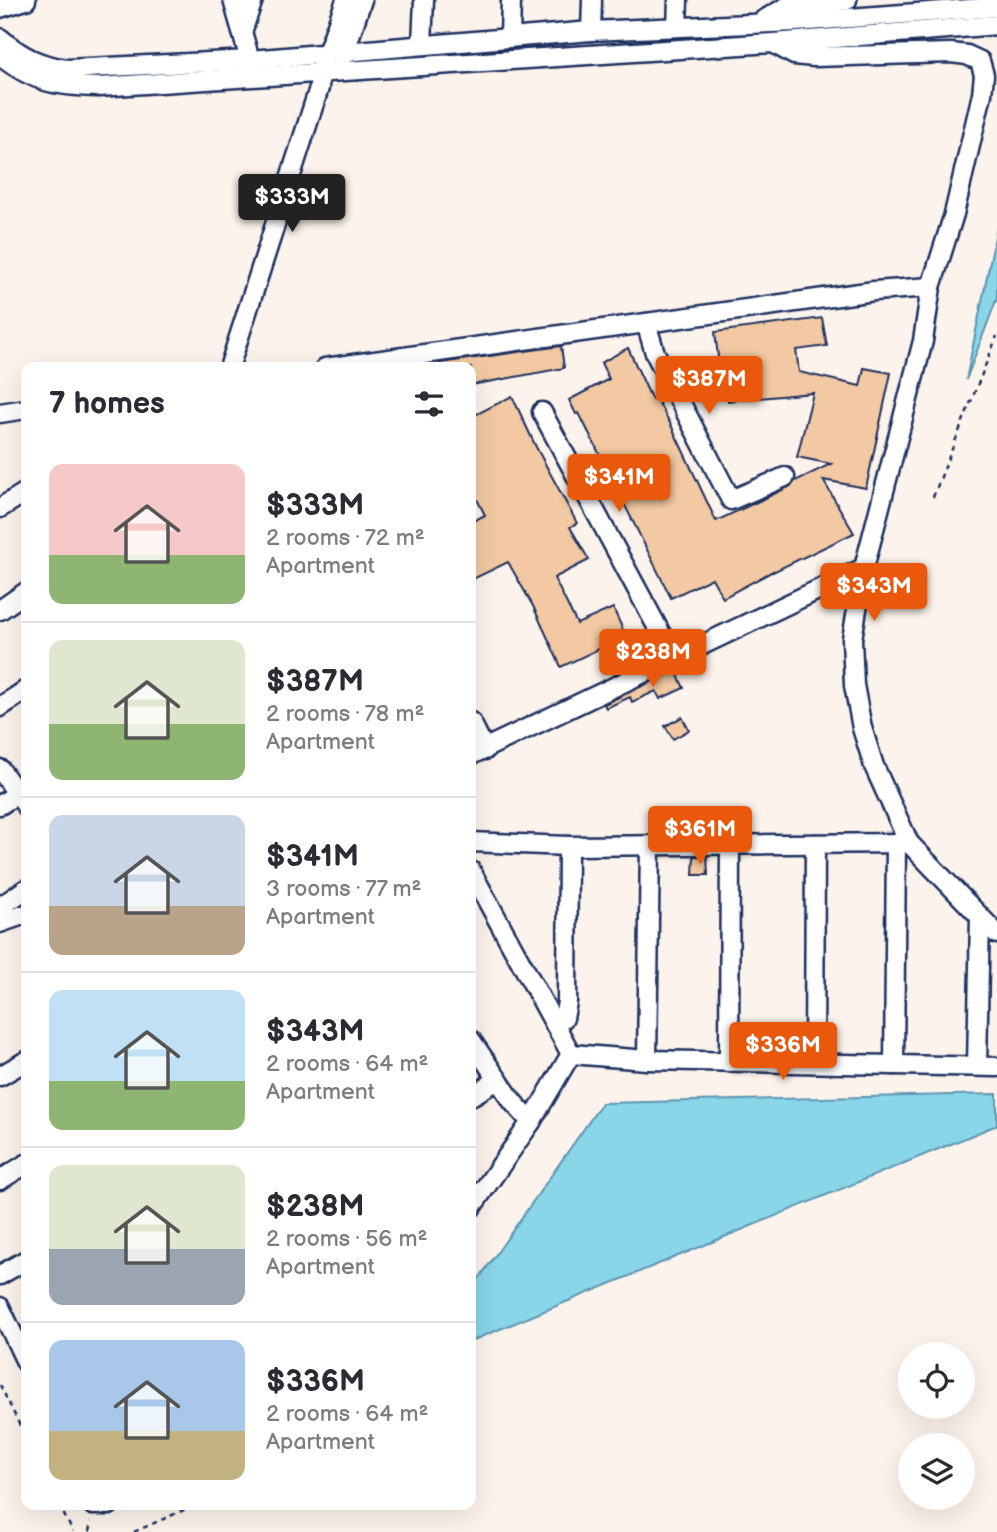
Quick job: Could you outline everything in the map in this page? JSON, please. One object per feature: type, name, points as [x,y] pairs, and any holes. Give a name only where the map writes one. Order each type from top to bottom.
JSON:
[{"type":"street","points":[[0,8],[26,0]]},
{"type":"street","points":[[233,0],[250,60]]},
{"type":"street","points":[[242,32],[253,0]]},
{"type":"street","points":[[336,53],[346,0]]},
{"type":"street","points":[[231,362],[326,77],[362,0]]},
{"type":"street","points":[[422,44],[424,0]]},
{"type":"street","points":[[510,38],[511,0]]},
{"type":"street","points":[[591,31],[592,0]]},
{"type":"street","points":[[677,27],[678,0]]},
{"type":"street","points":[[759,22],[786,7],[848,0]]},
{"type":"street","points":[[0,38],[14,50],[43,65],[68,69],[250,60],[591,31],[795,22],[997,7]]},
{"type":"street","points":[[0,56],[37,80],[64,86],[113,86],[326,77],[997,25]]},
{"type":"street","points":[[772,43],[794,55],[814,57],[951,53],[967,55],[980,61],[984,75],[954,214],[931,287],[923,341],[864,568],[852,639],[854,685],[862,728],[902,843],[894,1065]]},
{"type":"street","points":[[372,362],[874,291],[931,287]]},
{"type":"street","points":[[646,323],[655,353],[731,500],[785,477]]},
{"type":"street","points":[[0,413],[21,411]]},
{"type":"street","points":[[542,412],[675,660]]},
{"type":"street","points":[[0,508],[21,495]]},
{"type":"street","points":[[478,753],[864,568]]},
{"type":"street","points":[[0,610],[21,595]]},
{"type":"street","points":[[0,707],[21,693]]},
{"type":"street","points":[[0,769],[21,794]]},
{"type":"street","points":[[0,805],[21,797]]},
{"type":"street","points":[[476,842],[568,846],[902,843],[997,934]]},
{"type":"street","points":[[814,1063],[815,844]]},
{"type":"street","points":[[646,1060],[650,845]]},
{"type":"street","points":[[729,1062],[730,845]]},
{"type":"street","points":[[555,1022],[564,1018],[567,1002],[568,846]]},
{"type":"street","points":[[476,880],[570,1054]]},
{"type":"street","points":[[0,907],[21,892]]},
{"type":"street","points":[[0,923],[21,916]]},
{"type":"street","points":[[977,1066],[980,916]]},
{"type":"street","points":[[476,1047],[531,1122]]},
{"type":"street","points":[[570,1054],[646,1060],[997,1067]]},
{"type":"street","points":[[476,1198],[531,1122],[570,1054]]},
{"type":"street","points":[[0,1076],[21,1063]]},
{"type":"street","points":[[476,1093],[498,1080]]},
{"type":"street","points":[[0,1180],[21,1167]]},
{"type":"street","points":[[0,1275],[21,1263]]},
{"type":"street","points":[[0,1307],[21,1350]]},
{"type":"path","points":[[933,497],[997,336]]},
{"type":"path","points":[[0,1385],[21,1428]]},
{"type":"path","points":[[62,1510],[73,1532]]},
{"type":"path","points":[[134,1532],[184,1510]]},
{"type":"water","points":[[997,227],[997,298],[966,380]]},
{"type":"water","points":[[997,1094],[997,1125],[476,1339],[476,1283],[602,1103]]},
{"type":"building","points":[[822,318],[827,346],[796,350],[799,372],[860,386],[864,368],[891,373],[866,488],[823,480],[854,533],[723,598],[712,578],[671,598],[579,413],[576,414],[569,400],[609,379],[601,363],[628,348],[652,400],[656,398],[671,425],[716,521],[831,464],[797,457],[813,393],[728,401],[727,390],[704,402],[692,380],[719,365],[715,332]]},
{"type":"building","points":[[561,346],[564,368],[476,384],[476,362],[447,362]]},
{"type":"building","points":[[512,396],[577,523],[570,527],[589,560],[554,578],[577,624],[613,608],[626,636],[561,667],[533,606],[508,562],[476,578],[476,520],[485,515],[476,497],[476,414]]},
{"type":"building","points":[[674,671],[684,688],[660,699],[656,691],[632,702],[630,697],[606,708],[604,704]]},
{"type":"building","points":[[682,717],[689,730],[673,739],[665,726]]},
{"type":"building","points":[[694,856],[707,856],[708,875],[693,875]]}]
